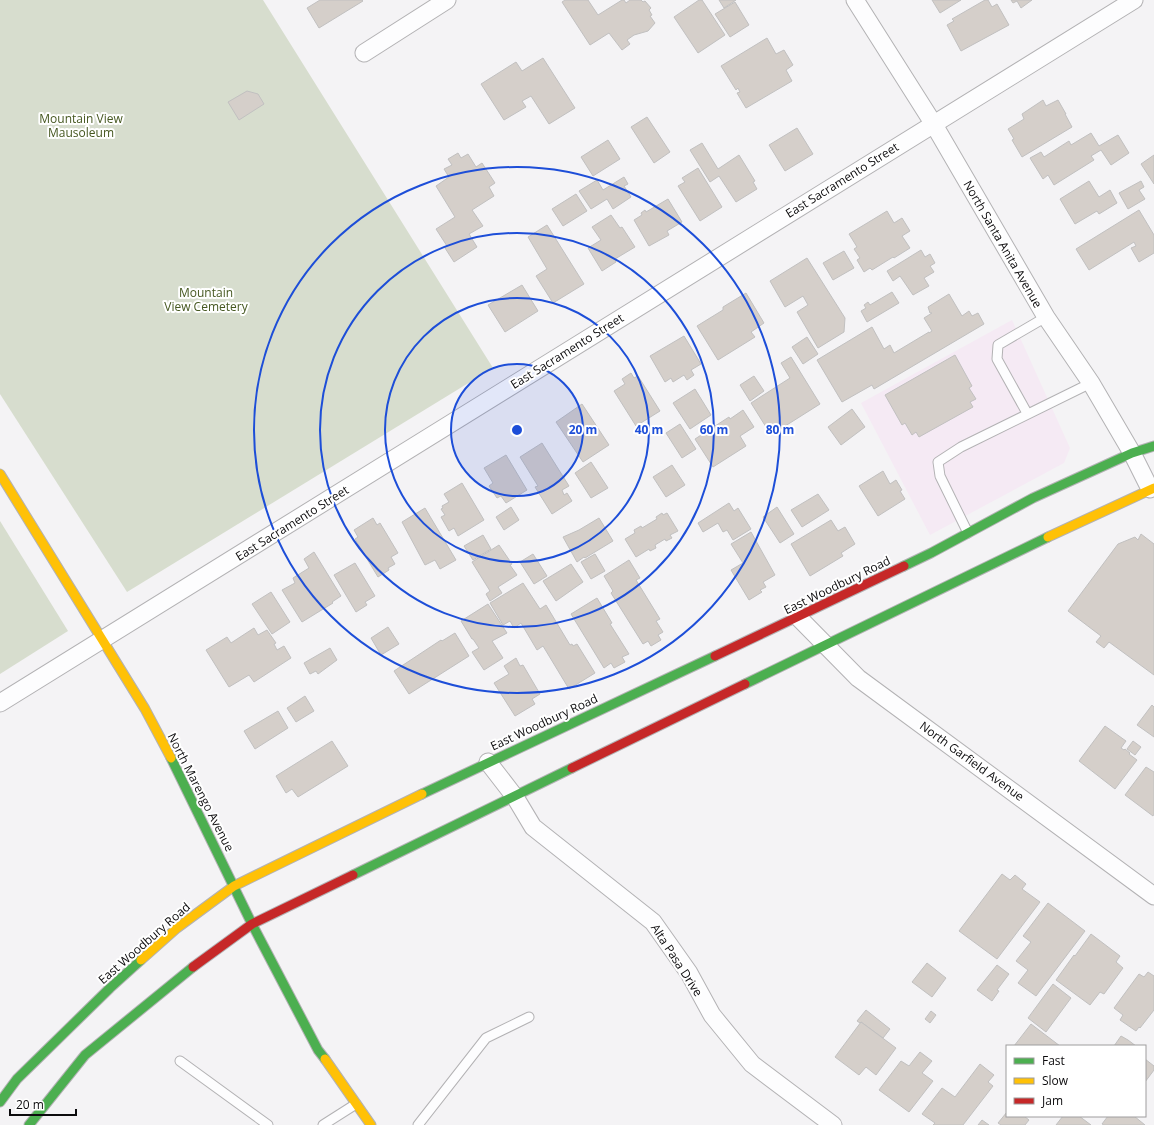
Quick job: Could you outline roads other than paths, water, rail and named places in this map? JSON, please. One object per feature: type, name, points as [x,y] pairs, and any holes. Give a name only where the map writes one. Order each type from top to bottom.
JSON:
[{"type":"main road","name":"East Woodbury Road","points":[[0,1102],[17,1079],[110,988],[177,928],[234,886],[488,762],[931,553],[1033,498],[1132,454],[1154,446]]},
{"type":"main road","name":"North Marengo Avenue","points":[[0,474],[145,709],[252,924],[318,1050],[371,1125]]},
{"type":"main road","points":[[29,1125],[85,1055],[188,970],[252,924],[1034,544],[1153,493]]},
{"type":"street","points":[[364,53],[447,0]]},
{"type":"street","name":"North Santa Anita Avenue","points":[[855,0],[933,123],[1046,317],[1091,383],[1153,493]]},
{"type":"street","name":"East Sacramento Street","points":[[0,703],[933,123],[1134,0]]},
{"type":"street","name":"North Garfield Avenue","points":[[798,617],[858,678],[1154,896]]},
{"type":"street","name":"Alta Pasa Drive","points":[[488,762],[515,797],[533,827],[654,922],[689,974],[712,1015],[752,1064],[833,1125]]},
{"type":"lane","points":[[1027,413],[997,359],[998,345],[1046,317]]},
{"type":"lane","points":[[968,533],[940,476],[938,462],[961,447],[1027,413],[1091,383]]},
{"type":"lane","points":[[418,1125],[486,1038],[529,1017]]},
{"type":"lane","points":[[180,1061],[268,1125]]},
{"type":"lane","points":[[323,1125],[356,1104]]},
{"type":"park label","name":"Mountain View Mausoleum","points":[[81,125]]},
{"type":"park label","name":"Mountain View Cemetery","points":[[206,299]]}]
